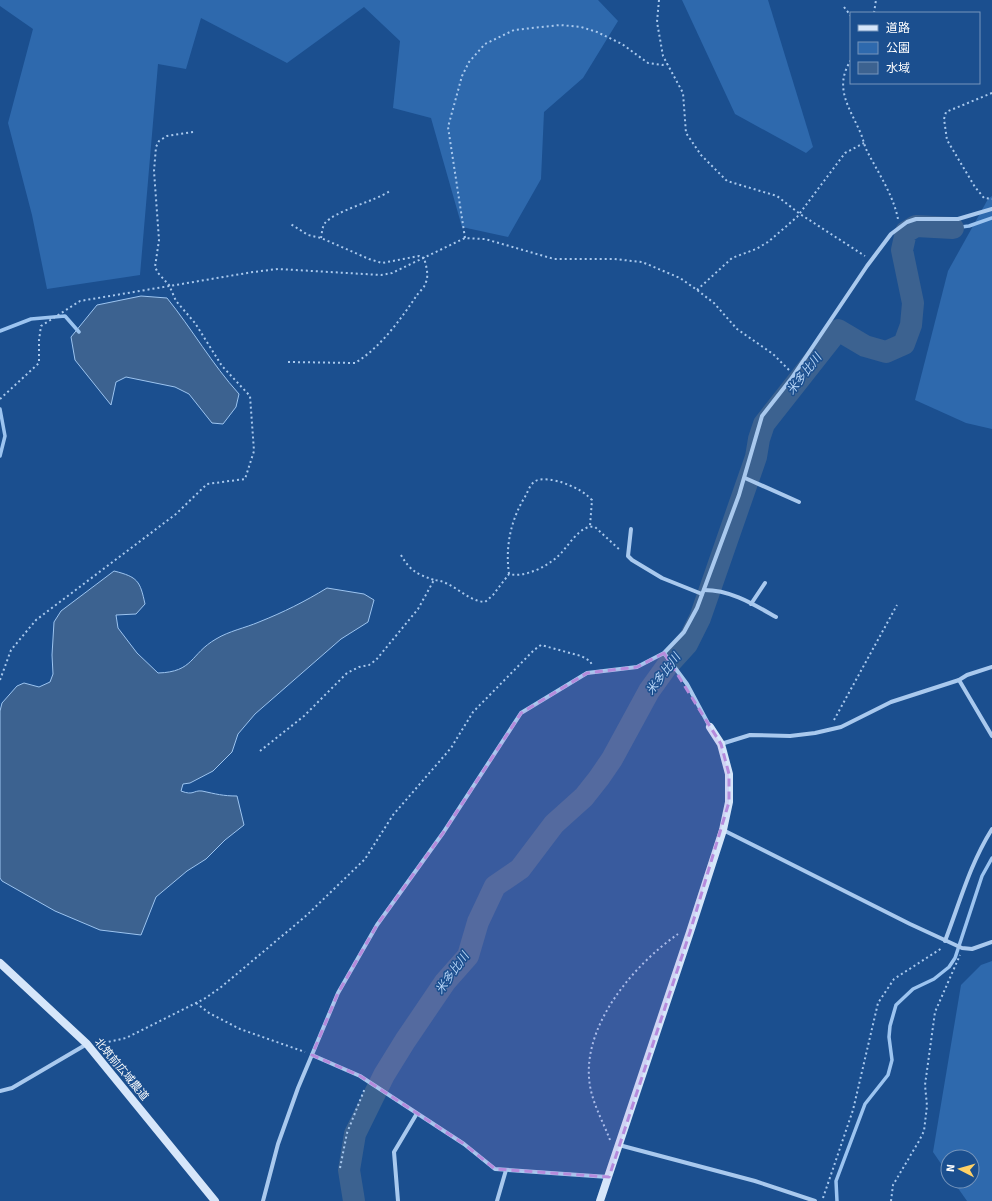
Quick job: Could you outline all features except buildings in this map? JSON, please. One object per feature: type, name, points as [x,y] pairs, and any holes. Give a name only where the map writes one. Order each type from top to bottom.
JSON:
[{"type":"street","points":[[263,1201],[278,1144],[312,1054],[338,993],[377,925],[443,833],[521,713],[587,672],[637,667],[664,653],[684,632],[697,608],[745,478],[762,416],[794,374],[872,260],[891,234],[901,225],[916,219],[958,219],[992,209]]},
{"type":"street","points":[[745,478],[799,502]]},
{"type":"street","points":[[631,530],[628,556],[662,578],[703,592],[717,590],[738,597],[776,617]]},
{"type":"street","points":[[751,604],[765,583]]},
{"type":"street","points":[[600,1201],[723,830],[729,802],[729,781],[721,744],[687,684],[664,653]]},
{"type":"street","points":[[721,744],[750,735],[790,736],[841,727],[891,702],[960,680],[967,675],[992,667]]},
{"type":"street","points":[[960,680],[992,736]]},
{"type":"street","points":[[945,941],[961,902],[971,867],[992,829]]},
{"type":"street","points":[[723,830],[945,941],[962,948],[972,950],[992,942]]},
{"type":"street","name":"北筑前広域農道","points":[[0,963],[87,1044],[215,1201]]},
{"type":"street","points":[[0,1090],[12,1088],[87,1044]]},
{"type":"street","points":[[312,1054],[360,1076],[416,1115],[464,1144],[495,1169],[609,1177]]},
{"type":"street","points":[[398,1201],[394,1152],[416,1115]]},
{"type":"street","points":[[619,1145],[754,1181],[815,1201]]},
{"type":"street","points":[[497,1201],[506,1170]]},
{"type":"path","points":[[659,0],[657,22],[663,56],[683,93],[686,133],[701,155],[728,181],[777,196],[800,214],[872,260]]},
{"type":"path","points":[[874,12],[876,0]]},
{"type":"path","points":[[844,7],[850,15]]},
{"type":"path","points":[[465,238],[448,127],[462,76],[469,62],[485,44],[514,30],[554,25],[581,27],[597,32],[622,44],[648,63],[662,65],[668,64]]},
{"type":"path","points":[[850,61],[844,70],[844,97],[901,225]]},
{"type":"path","points":[[992,93],[946,112],[944,119],[947,140],[974,188],[984,198],[992,199]]},
{"type":"path","points":[[0,680],[11,650],[36,620],[176,514],[207,484],[245,479],[254,451],[250,396],[222,366],[195,323],[176,301],[169,285],[158,273],[155,267],[159,240],[154,172],[156,147],[159,141],[167,136],[193,132]]},
{"type":"path","points":[[698,290],[732,258],[756,249],[768,242],[800,214],[845,153],[864,143]]},
{"type":"path","points":[[321,238],[325,223],[332,218],[380,197],[390,191]]},
{"type":"path","points":[[289,223],[308,235],[321,238],[369,259],[382,262],[419,256],[424,258]]},
{"type":"path","points":[[0,399],[39,363],[39,340],[41,326],[80,301],[169,285],[278,269],[381,275],[392,273],[465,238],[485,239],[554,259],[614,259],[642,262],[680,278],[698,290],[714,304],[737,329],[773,354],[794,374]]},
{"type":"path","points":[[288,362],[355,363],[361,359],[387,334],[427,282],[427,272],[424,258]]},
{"type":"path","points":[[401,555],[408,567],[414,572],[446,583],[476,601],[485,602],[493,595],[509,574],[507,562],[509,538],[520,505],[533,483],[539,480],[556,481],[578,488],[584,492],[592,500],[590,526]]},
{"type":"path","points":[[509,574],[514,576],[529,573],[540,568],[557,557],[584,529],[590,526],[595,527],[628,556]]},
{"type":"path","points":[[260,751],[304,716],[346,673],[359,667],[369,665],[376,660],[418,609],[434,580]]},
{"type":"path","points":[[829,730],[897,605]]},
{"type":"path","points":[[87,1044],[98,1044],[126,1038],[196,1003],[220,988],[307,915],[365,860],[393,815],[451,748],[473,712],[534,650],[541,646],[581,656],[590,661],[594,672]]},
{"type":"path","points":[[619,1145],[611,1142],[590,1090],[590,1057],[594,1038],[600,1021],[632,976],[643,964],[682,931],[690,932]]},
{"type":"path","points":[[822,1201],[853,1110],[878,1003],[894,979],[944,947],[945,941]]},
{"type":"path","points":[[891,1201],[893,1185],[924,1131],[927,1106],[925,1078],[935,1012],[962,948]]},
{"type":"path","points":[[196,1003],[209,1013],[240,1029],[312,1054]]},
{"type":"path","points":[[340,1168],[348,1133],[368,1082]]},
{"type":"highlighted area","points":[[664,653],[721,744],[729,774],[729,802],[690,932],[609,1177],[495,1169],[464,1144],[360,1076],[312,1055],[338,993],[377,925],[443,833],[521,713],[587,673],[637,667]]},
{"type":"green space","points":[[0,0],[598,0],[618,21],[583,78],[544,112],[541,179],[508,237],[462,227],[431,118],[393,108],[400,41],[364,7],[287,63],[201,18],[186,69],[158,64],[140,275],[47,289],[32,215],[8,123],[33,29],[0,6]]},
{"type":"green space","points":[[682,0],[768,0],[813,147],[806,153],[735,114]]},
{"type":"green space","points":[[992,196],[992,429],[966,423],[915,400],[948,271],[988,199]]},
{"type":"green space","points":[[992,961],[992,1201],[967,1201],[959,1189],[980,1189],[980,1149],[940,1149],[940,1162],[933,1152],[961,985],[981,965]]},
{"type":"water","points":[[141,296],[167,298],[229,383],[239,394],[236,407],[223,424],[212,423],[189,394],[175,387],[126,377],[116,382],[111,405],[75,360],[71,337],[97,305]]},
{"type":"water","points":[[114,571],[128,575],[137,581],[145,604],[136,614],[116,615],[118,628],[137,653],[158,673],[170,672],[185,666],[201,650],[221,636],[277,614],[327,588],[364,594],[374,600],[368,622],[341,639],[255,714],[238,734],[232,752],[213,771],[190,783],[183,784],[181,791],[185,792],[191,793],[202,791],[237,796],[244,825],[225,840],[206,859],[187,871],[156,897],[141,935],[100,930],[55,911],[2,881],[0,878],[0,711],[2,703],[17,686],[24,683],[39,687],[50,682],[53,674],[52,655],[54,622],[61,611]]},
{"type":"waterway","points":[[953,228],[969,226],[992,218]]},
{"type":"waterway","name":"米多比川","points":[[354,1201],[349,1170],[355,1134],[384,1075],[405,1041],[445,982],[468,956],[478,922],[495,886],[520,869],[554,824],[584,797],[612,759],[649,691],[667,666],[687,644],[700,618],[756,457],[759,439],[764,424],[838,330],[865,346],[886,352],[904,344],[911,325],[913,303],[902,250],[906,232],[916,226],[953,228]]},
{"type":"waterway","points":[[0,331],[31,319],[65,316],[79,332]]},
{"type":"waterway","points":[[0,409],[5,436],[0,456]]},
{"type":"waterway","points":[[837,1201],[836,1181],[865,1104],[888,1075],[892,1060],[889,1037],[890,1026],[896,1005],[913,989],[934,979],[949,967],[955,958],[982,876],[992,858]]}]
